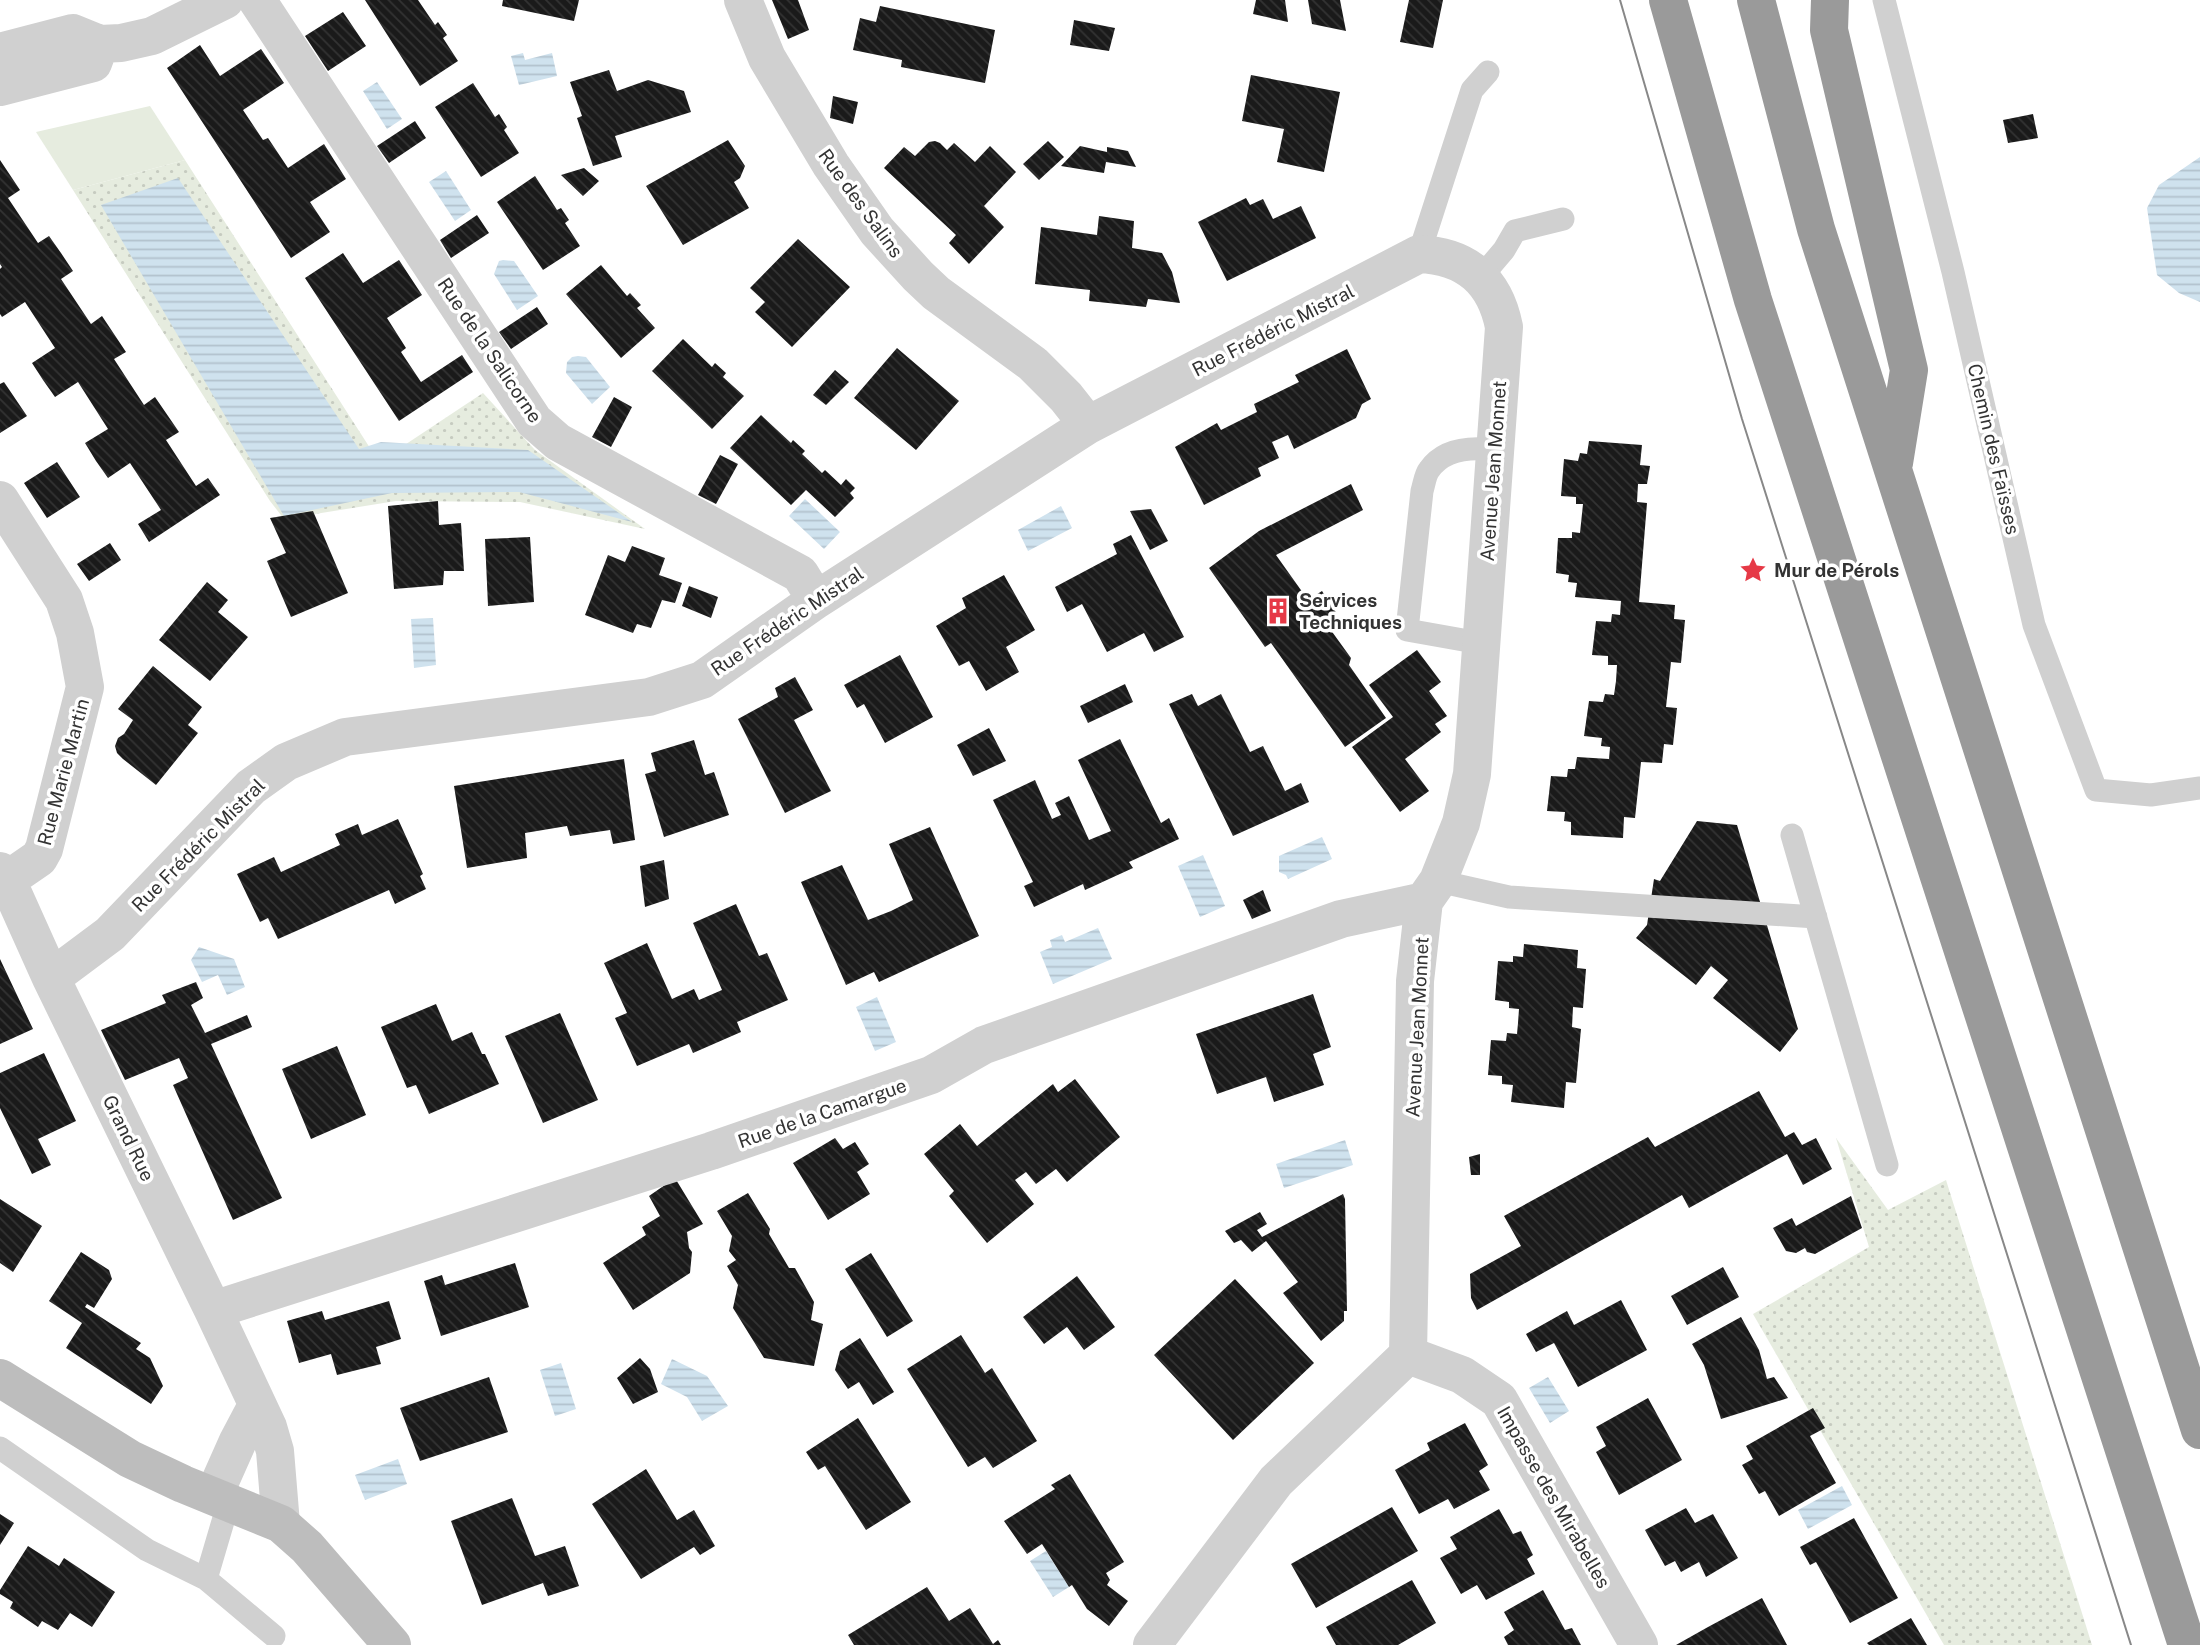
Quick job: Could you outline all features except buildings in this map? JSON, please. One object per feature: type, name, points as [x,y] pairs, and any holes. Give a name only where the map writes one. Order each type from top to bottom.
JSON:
[{"type":"highway","points":[[1668,0],[1752,300],[2187,1645]]},
{"type":"highway","points":[[1756,0],[1816,229],[2200,1430]]},
{"type":"highway","points":[[1830,0],[1829,30],[1909,370],[1893,472]]},
{"type":"main road","points":[[0,1378],[130,1459],[281,1524],[307,1547],[392,1645]]},
{"type":"street","points":[[0,51],[73,33],[100,44],[121,43],[152,36],[225,0]]},
{"type":"street","name":"Rue de la Salicorne","points":[[257,0],[534,421],[558,442],[800,574],[816,600]]},
{"type":"street","name":"Rue des Salins","points":[[743,0],[767,58],[831,165],[877,231],[936,293],[1032,364],[1066,397],[1088,425]]},
{"type":"street","points":[[0,87],[93,63],[100,44]]},
{"type":"street","points":[[1419,254],[1434,255],[1462,265],[1484,280]]},
{"type":"street","name":"Rue Frédéric Mistral","points":[[51,978],[110,934],[251,787],[286,762],[345,737],[649,697],[702,680],[816,600],[1088,425],[1419,254]]},
{"type":"street","name":"Avenue Jean Monnet","points":[[1408,1355],[1415,981],[1431,891],[1461,823],[1472,774],[1504,327],[1500,306],[1484,280]]},
{"type":"street","name":"Rue Marie Martin","points":[[0,499],[64,600],[75,633],[85,687],[44,849],[39,858],[4,876]]},
{"type":"street","name":"Grand Rue","points":[[4,876],[268,1427],[275,1451],[281,1524]]},
{"type":"street","name":"Rue de la Camargue","points":[[213,1310],[711,1151],[931,1075],[984,1045],[1341,919],[1431,891]]},
{"type":"street","points":[[1152,1645],[1276,1481],[1408,1355]]},
{"type":"street","name":"Impasse des Mirabelles","points":[[1408,1355],[1462,1375],[1499,1400],[1639,1645]]},
{"type":"street","points":[[221,1498],[237,1441],[257,1405]]},
{"type":"lane","name":"Chemin des Faïsses","points":[[1884,0],[1953,272],[2034,625],[2096,790],[2151,795],[2200,788]]},
{"type":"lane","points":[[1419,254],[1472,90],[1488,72]]},
{"type":"lane","points":[[1484,280],[1516,231],[1563,219]]},
{"type":"lane","points":[[1480,643],[1407,630],[1422,491],[1429,470],[1450,452],[1476,447],[1495,450]]},
{"type":"lane","points":[[1792,835],[1887,1165]]},
{"type":"lane","points":[[1431,891],[1816,917]]},
{"type":"lane","points":[[0,1448],[147,1550],[206,1579],[274,1636]]},
{"type":"lane","points":[[206,1579],[221,1498]]},
{"type":"shaded area","points":[[150,106],[185,160],[73,190],[36,132]]},
{"type":"shaded area","points":[[185,160],[379,462],[483,393],[535,450],[645,529],[520,502],[396,501],[284,519],[73,190]]},
{"type":"shaded area","points":[[1836,1138],[1888,1210],[1946,1180],[2092,1645],[1944,1645],[1753,1314],[1869,1247]]},
{"type":"water","points":[[523,53],[525,60],[552,53],[557,76],[519,85],[511,56]]},
{"type":"water","points":[[377,82],[402,119],[387,129],[363,91]]},
{"type":"water","points":[[2200,157],[2200,302],[2179,293],[2157,275],[2147,208],[2159,185]]},
{"type":"water","points":[[446,171],[471,210],[455,221],[429,182]]},
{"type":"water","points":[[178,178],[359,449],[381,442],[528,450],[632,522],[519,492],[392,493],[284,516],[101,205]]},
{"type":"water","points":[[499,261],[514,261],[538,296],[517,310],[494,274]]},
{"type":"water","points":[[578,356],[586,357],[610,387],[592,404],[566,373],[567,362]]},
{"type":"water","points":[[805,499],[840,532],[824,549],[789,516]]},
{"type":"water","points":[[1061,506],[1072,528],[1028,551],[1018,530]]},
{"type":"water","points":[[433,618],[436,665],[414,668],[411,619]]},
{"type":"water","points":[[1322,837],[1332,859],[1288,879],[1279,872],[1279,856]]},
{"type":"water","points":[[1203,855],[1225,906],[1200,917],[1178,866]]},
{"type":"water","points":[[1098,928],[1112,959],[1053,984],[1040,952],[1052,947],[1050,940],[1062,935],[1065,942]]},
{"type":"water","points":[[199,947],[234,959],[245,987],[227,995],[218,975],[202,982],[191,960]]},
{"type":"water","points":[[877,997],[896,1042],[875,1051],[856,1007]]},
{"type":"water","points":[[1345,1140],[1353,1165],[1284,1188],[1276,1164]]},
{"type":"water","points":[[672,1359],[707,1376],[728,1406],[702,1421],[687,1397],[661,1384]]},
{"type":"water","points":[[561,1363],[576,1409],[555,1416],[540,1370]]},
{"type":"water","points":[[1548,1377],[1569,1411],[1550,1423],[1529,1388]]},
{"type":"water","points":[[398,1459],[407,1484],[365,1500],[355,1475]]},
{"type":"water","points":[[1842,1486],[1852,1505],[1808,1529],[1798,1510]]},
{"type":"water","points":[[1046,1551],[1069,1587],[1053,1597],[1030,1561]]},
{"type":"tram line","points":[[1620,0],[1742,419],[2131,1645]]},
{"type":"place","name":"Mur de Pérols","points":[[1753,570]]},
{"type":"place","name":"Services Techniques","points":[[1278,611]]}]
